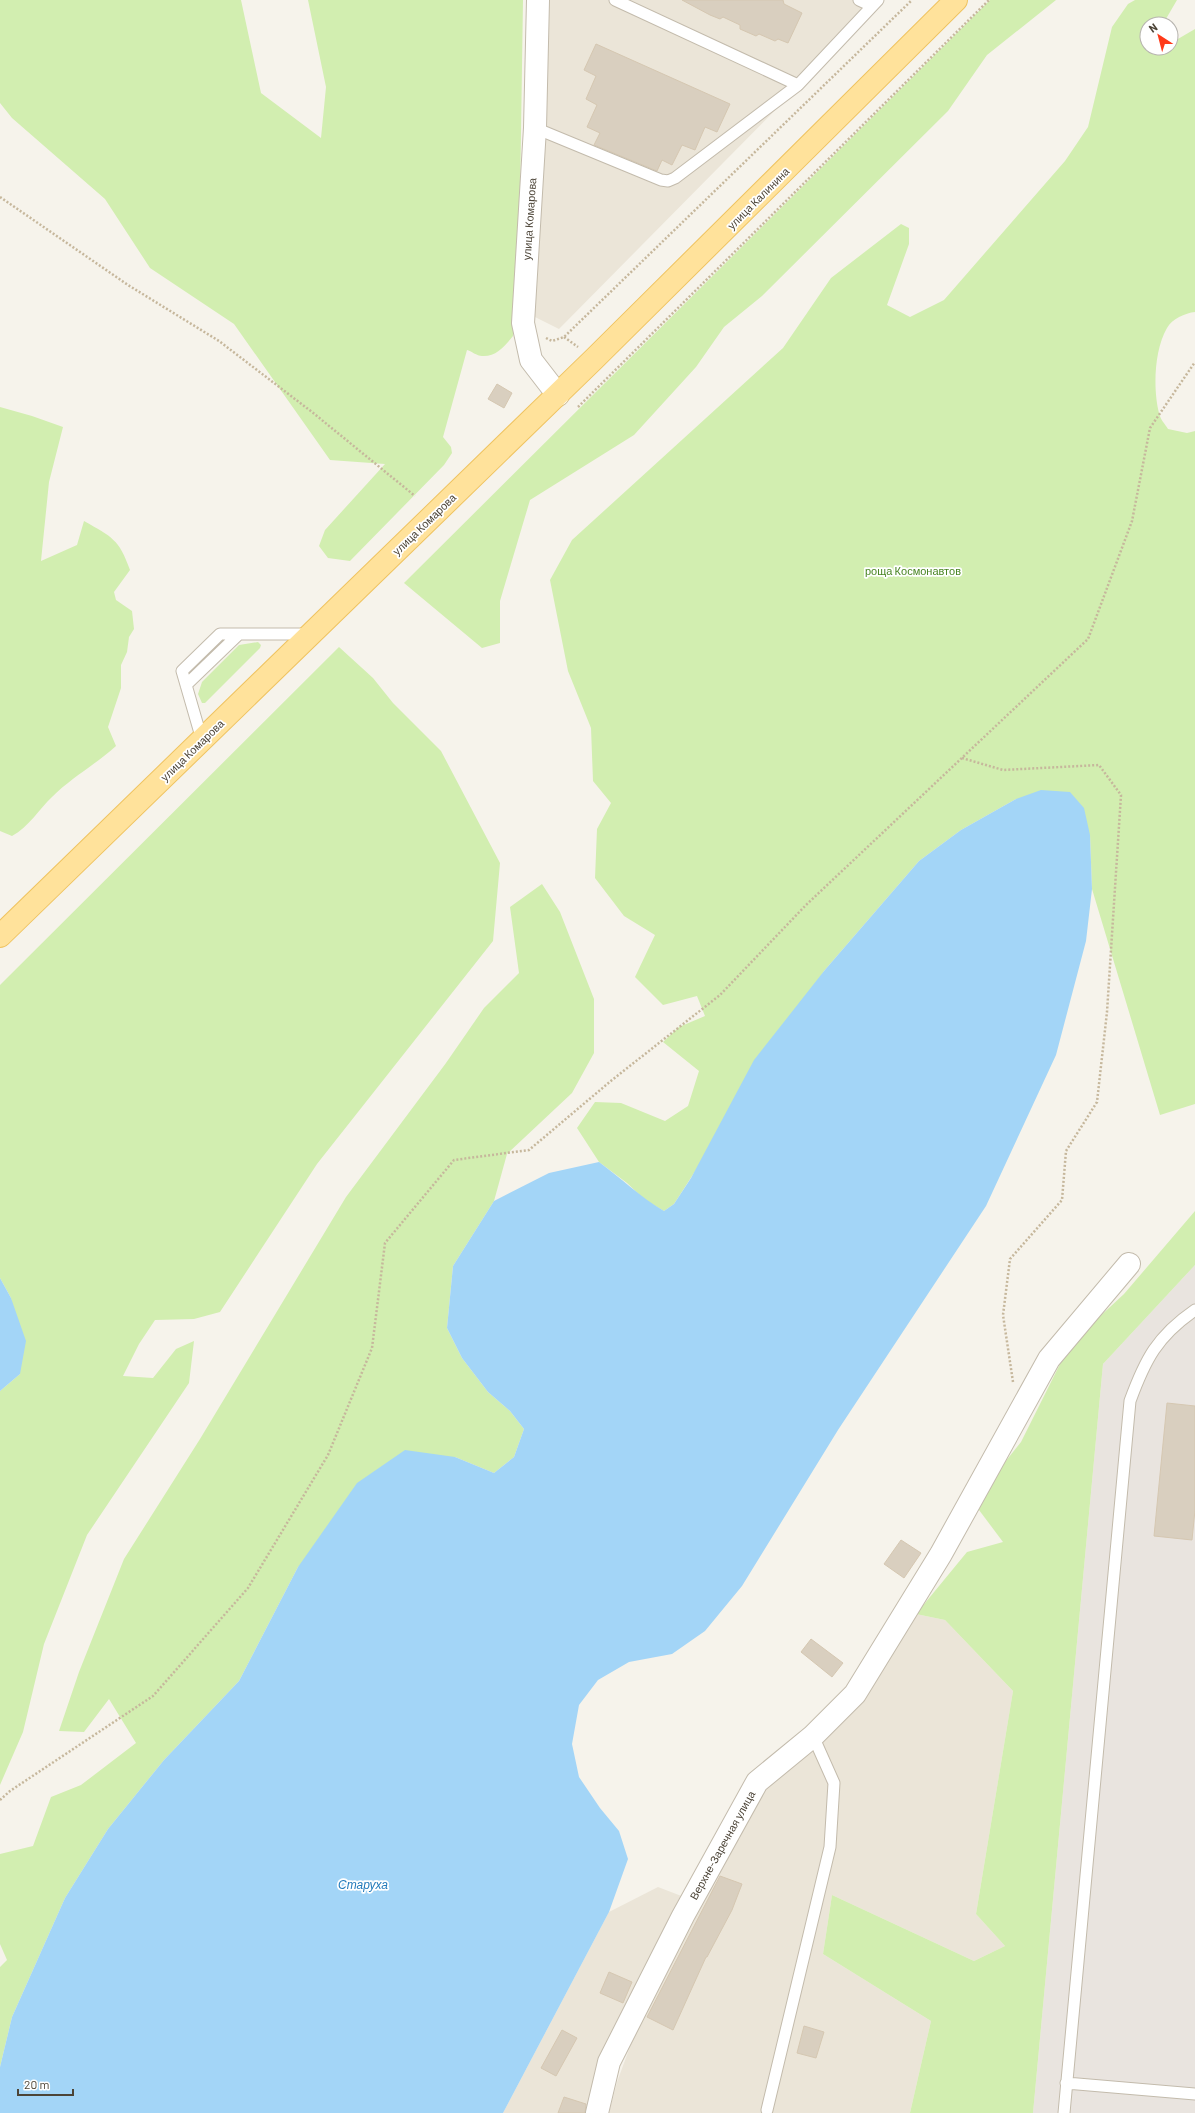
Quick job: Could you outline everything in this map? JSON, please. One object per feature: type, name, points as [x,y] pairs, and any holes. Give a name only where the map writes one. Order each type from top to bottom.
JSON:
[{"type":"main road","name":"улица Калинина","points":[[558,395],[956,0]]},
{"type":"main road","name":"улица Комарова","points":[[0,936],[558,395]]},
{"type":"street","name":"улица Комарова","points":[[538,0],[535,128],[523,323],[531,360],[558,395]]},
{"type":"street","name":"Верхне-Заречная улица","points":[[598,2113],[609,2062],[683,1916],[757,1782],[813,1736],[855,1694],[941,1554],[1049,1359],[1129,1264]]},
{"type":"lane","points":[[615,0],[798,86]]},
{"type":"lane","points":[[859,0],[875,3]]},
{"type":"lane","points":[[535,128],[661,180],[668,181],[675,178],[798,86],[875,3]]},
{"type":"lane","points":[[202,740],[182,671],[220,634],[311,634]]},
{"type":"lane","points":[[1064,2113],[1130,1401],[1142,1369],[1155,1346],[1182,1319],[1195,1310]]},
{"type":"lane","points":[[767,2110],[830,1847],[834,1783],[813,1736]]},
{"type":"lane","points":[[1066,2083],[1195,2094]]},
{"type":"path","points":[[564,337],[912,0]]},
{"type":"path","points":[[578,407],[989,0]]},
{"type":"path","points":[[0,197],[128,285],[219,341],[312,412],[415,496]]},
{"type":"path","points":[[0,1800],[10,1791],[152,1696],[248,1588],[328,1455],[372,1348],[385,1243],[454,1160],[529,1150],[612,1080],[720,995],[806,905],[1088,639],[1132,521],[1150,428],[1195,362]]},
{"type":"path","points":[[961,758],[1003,770],[1099,765],[1121,795],[1107,1012],[1097,1102],[1066,1151],[1062,1200],[1010,1259],[1003,1315],[1014,1384]]},
{"type":"shaded area","points":[[538,0],[884,0],[559,329],[529,314]]},
{"type":"shaded area","points":[[1195,1265],[1195,2113],[1033,2113],[1103,1364]]},
{"type":"shaded area","points":[[916,1614],[945,1620],[1013,1691],[976,1914],[1005,1946],[974,1961],[832,1895],[823,1954],[931,2021],[910,2113],[609,2113],[617,2082],[637,2028],[761,1787],[855,1710]]},
{"type":"shaded area","points":[[658,1887],[684,1897],[591,2113],[503,2113],[609,1912]]},
{"type":"green space","points":[[0,0],[241,0],[261,93],[321,138],[326,87],[308,0],[523,0],[520,199],[513,336],[503,347],[492,355],[480,356],[467,350],[443,437],[451,447],[452,453],[444,465],[350,561],[328,558],[319,546],[325,530],[385,464],[330,460],[234,324],[150,268],[105,199],[12,118],[0,103]]},
{"type":"green space","points":[[990,0],[1056,0],[987,55],[948,111],[762,296],[724,327],[696,367],[634,435],[530,500],[500,601],[500,643],[482,648],[404,583]]},
{"type":"green space","name":"роща Космонавтов","points":[[1135,0],[1177,0],[1168,16],[1139,16],[1139,56],[1179,56],[1179,38],[1195,29],[1195,312],[1179,317],[1167,328],[1159,347],[1155,382],[1157,404],[1161,419],[1168,429],[1187,433],[1195,431],[1195,1104],[1160,1115],[1092,889],[1090,835],[1016,799],[961,830],[919,861],[824,971],[674,1204],[664,1211],[645,1200],[627,1183],[599,1162],[577,1128],[595,1102],[621,1103],[665,1121],[688,1106],[699,1071],[663,1042],[679,1027],[705,1016],[697,996],[663,1005],[635,977],[655,935],[624,916],[595,878],[597,829],[611,803],[593,781],[591,728],[568,671],[550,580],[572,540],[783,348],[831,278],[901,224],[909,228],[909,244],[887,305],[910,317],[944,300],[1065,161],[1088,127],[1112,27],[1128,4]]},
{"type":"green space","points":[[0,407],[63,427],[49,482],[41,561],[77,545],[84,521],[108,535],[118,545],[130,570],[114,592],[116,600],[132,611],[134,629],[129,637],[127,652],[121,665],[121,688],[108,727],[116,746],[59,790],[24,828],[12,836],[0,831]]},
{"type":"green space","points":[[258,642],[261,645],[260,648],[205,703],[202,703],[198,694],[202,682],[239,645]]},
{"type":"green space","points":[[339,647],[373,678],[393,703],[441,751],[500,863],[493,941],[317,1164],[220,1312],[194,1319],[155,1320],[139,1344],[123,1376],[153,1378],[176,1349],[194,1341],[189,1383],[87,1535],[44,1644],[23,1732],[0,1785],[0,1391],[20,1374],[11,1298],[0,1278],[0,985]]},
{"type":"green space","points":[[542,884],[560,912],[594,999],[594,1053],[572,1093],[507,1154],[494,1201],[453,1266],[447,1328],[462,1358],[488,1392],[510,1411],[524,1429],[514,1457],[494,1473],[455,1457],[298,1567],[239,1681],[164,1760],[108,1829],[65,1898],[12,2017],[0,2067],[0,1967],[7,1960],[0,1944],[0,1854],[33,1846],[51,1797],[81,1785],[136,1743],[109,1699],[84,1732],[59,1731],[79,1672],[124,1559],[200,1439],[346,1197],[446,1063],[484,1008],[519,973],[510,907]]},
{"type":"green space","points":[[1195,1211],[1195,1265],[1103,1364],[1033,2113],[910,2113],[931,2021],[823,1954],[832,1895],[974,1961],[1005,1946],[976,1914],[1013,1691],[945,1620],[916,1614],[967,1552],[1003,1542],[973,1502],[1021,1442],[1074,1336],[1096,1320],[1124,1294]]},
{"type":"water","name":"Старуха","points":[[1041,790],[1070,792],[1084,808],[1090,835],[1092,889],[1086,941],[1056,1055],[986,1206],[838,1430],[742,1586],[705,1631],[672,1654],[629,1662],[598,1680],[579,1705],[572,1744],[579,1777],[600,1808],[619,1831],[628,1859],[609,1912],[503,2113],[0,2113],[0,2067],[12,2017],[65,1898],[108,1829],[164,1760],[239,1681],[298,1567],[357,1483],[405,1450],[455,1457],[494,1473],[514,1457],[524,1429],[510,1411],[488,1392],[462,1358],[447,1328],[453,1266],[494,1201],[549,1173],[599,1162],[647,1200],[664,1211],[674,1204],[691,1178],[754,1060],[824,971],[919,861],[961,830],[1016,799]]},
{"type":"water","points":[[0,1278],[11,1298],[26,1341],[20,1374],[0,1391]]},
{"type":"building","points":[[682,0],[783,0],[784,4],[802,13],[788,43],[778,39],[775,41],[759,34],[756,36],[740,29],[740,25],[723,17],[720,19],[710,15]]},
{"type":"building","points":[[596,44],[730,104],[717,132],[705,127],[695,150],[682,145],[672,165],[662,160],[657,171],[594,145],[600,133],[587,127],[597,105],[586,99],[596,76],[584,70]]},
{"type":"building","points":[[497,384],[512,393],[504,408],[488,399]]},
{"type":"building","points":[[1167,1403],[1195,1406],[1195,1510],[1192,1540],[1154,1536]]},
{"type":"building","points":[[901,1540],[921,1553],[904,1578],[884,1564]]},
{"type":"building","points":[[811,1639],[843,1663],[832,1677],[801,1652]]},
{"type":"building","points":[[720,1876],[742,1884],[732,1910],[706,1957],[673,2030],[647,2017]]},
{"type":"building","points":[[609,1972],[632,1982],[623,2003],[600,1993]]},
{"type":"building","points":[[804,2026],[824,2032],[816,2058],[797,2053]]},
{"type":"building","points":[[562,2030],[577,2038],[556,2076],[541,2068]]},
{"type":"building","points":[[564,2097],[586,2104],[585,2113],[558,2113]]}]
